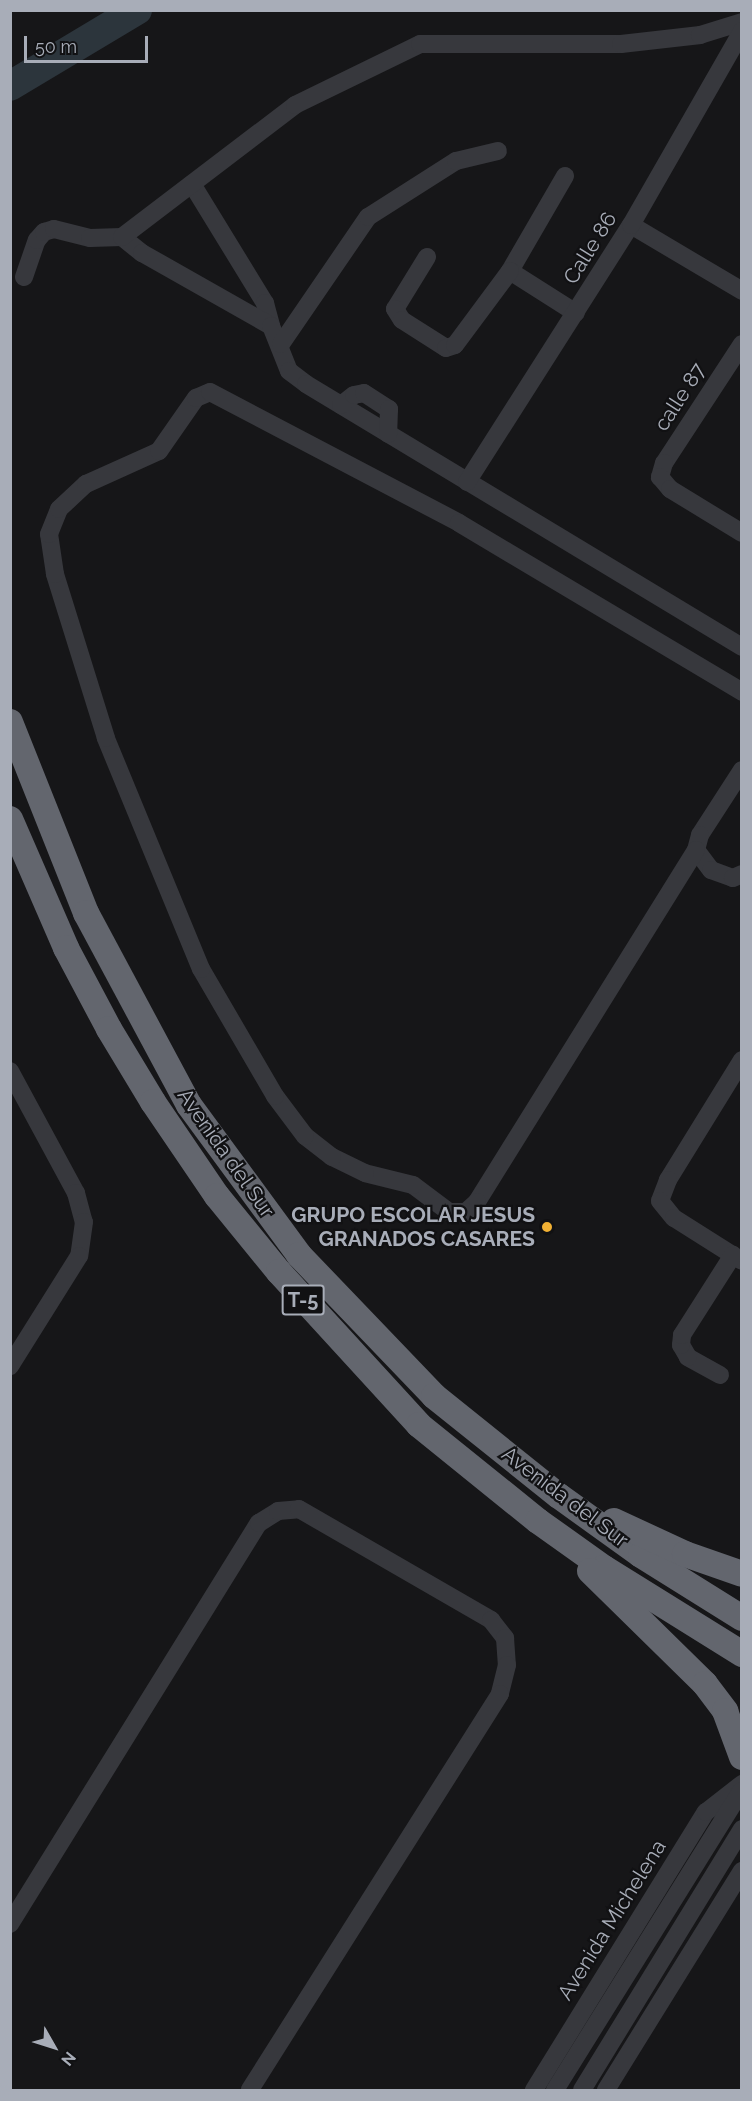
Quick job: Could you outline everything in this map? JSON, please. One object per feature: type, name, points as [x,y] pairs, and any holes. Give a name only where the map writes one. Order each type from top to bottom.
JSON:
[{"type":"highway","name":"Avenida del Sur","points":[[10,722],[86,913],[189,1105],[299,1255],[434,1396],[559,1496],[641,1555],[741,1618]]},
{"type":"highway","name":"Avenida del Sur","points":[[10,819],[66,948],[109,1029],[153,1102],[218,1196],[375,1381],[419,1425],[538,1521],[604,1568],[741,1654]]},
{"type":"highway","points":[[559,1496],[685,1554],[741,1574]]},
{"type":"highway","points":[[538,1521],[705,1684],[725,1711],[741,1757]]},
{"type":"street","points":[[24,277],[37,240],[44,232],[54,229],[90,238],[122,237],[295,105],[420,44],[621,44],[700,35],[741,22]]},
{"type":"street","name":"Calle 86","points":[[467,482],[631,225],[741,31]]},
{"type":"street","points":[[281,344],[368,217],[456,161],[498,151]]},
{"type":"street","points":[[428,257],[395,309],[402,320],[446,348],[454,345],[510,271],[566,176]]},
{"type":"street","points":[[192,183],[265,303],[271,326],[281,344],[289,371],[388,434],[741,647]]},
{"type":"street","points":[[631,225],[741,291]]},
{"type":"street","points":[[122,237],[142,253],[271,326]]},
{"type":"street","points":[[510,271],[576,313]]},
{"type":"street","name":"calle 87","points":[[741,344],[664,463],[660,477],[670,489],[741,533]]},
{"type":"street","points":[[741,692],[459,523],[210,392],[196,398],[159,451],[86,484],[59,509],[49,534],[55,574],[106,738],[201,969],[275,1096],[305,1136],[332,1156],[365,1173],[413,1185],[449,1212],[466,1212],[477,1202],[696,850],[700,835],[741,770]]},
{"type":"street","points":[[696,850],[711,870],[734,878],[741,874]]},
{"type":"street","points":[[720,1375],[688,1357],[681,1345],[682,1335],[737,1258],[674,1218],[660,1201],[668,1180],[741,1060]]},
{"type":"street","points":[[10,1071],[76,1193],[84,1222],[79,1256],[10,1366]]},
{"type":"street","points":[[10,1924],[259,1523],[278,1511],[299,1509],[491,1620],[505,1638],[507,1665],[500,1694],[250,2091]]},
{"type":"street","name":"Avenida Michelena","points":[[534,2091],[706,1812],[741,1785]]},
{"type":"street","name":"Avenida Michelena","points":[[555,2091],[741,1790]]},
{"type":"street","points":[[582,2091],[741,1829]]},
{"type":"street","points":[[606,2091],[741,1871]]},
{"type":"waterway","points":[[10,86],[137,10]]},
{"type":"place","name":"GRUPO ESCOLAR JESUS GRANADOS CASARES","points":[[547,1227]]}]
